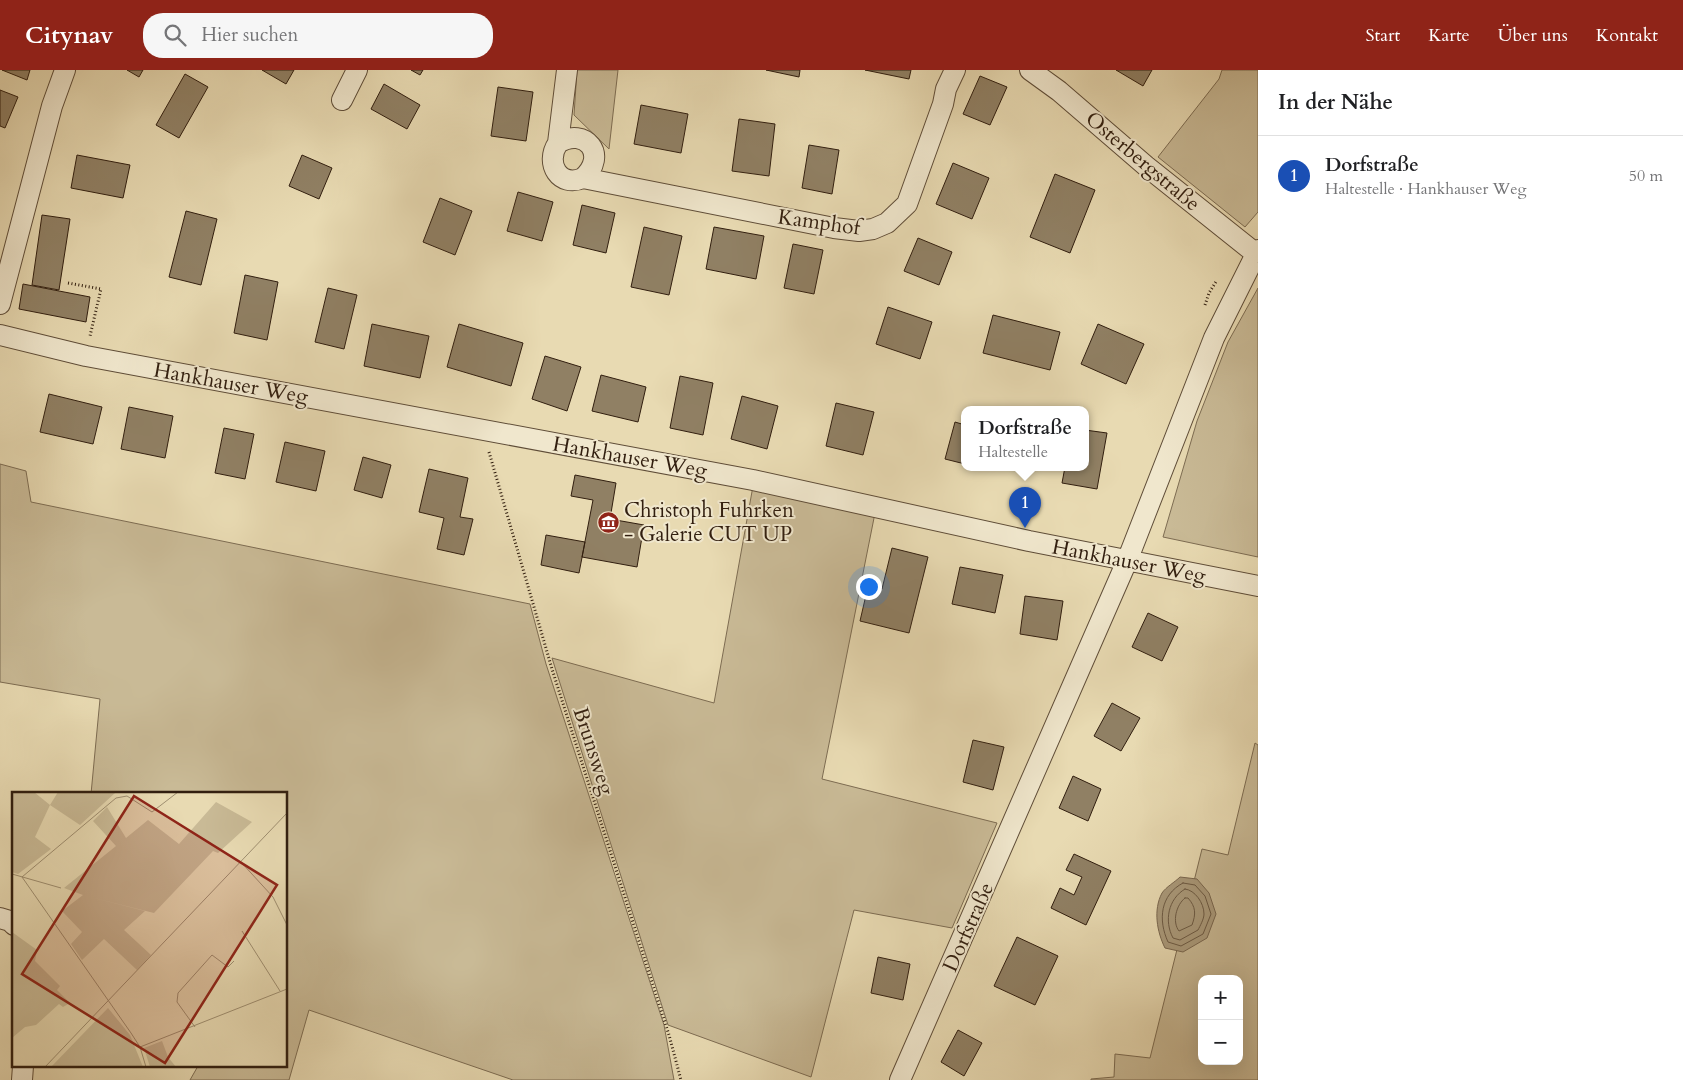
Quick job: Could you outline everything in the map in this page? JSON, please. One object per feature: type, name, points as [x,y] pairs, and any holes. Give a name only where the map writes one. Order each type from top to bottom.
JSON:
[{"type":"street","points":[[0,304],[52,106],[65,70]]},
{"type":"street","points":[[342,100],[357,70]]},
{"type":"street","name":"Kamphof","points":[[567,70],[558,143],[551,159],[554,169],[563,178],[575,181],[584,178],[834,228],[860,231],[873,229],[887,223],[907,204],[943,104],[946,89],[955,70]]},
{"type":"street","name":"Osterbergstraße","points":[[1030,70],[1059,90],[1146,166],[1257,251]]},
{"type":"street","points":[[558,143],[566,138],[575,137],[588,142],[593,151],[595,161],[592,170],[584,178]]},
{"type":"street","name":"Dorfstraße","points":[[900,1080],[1126,561],[1214,338],[1257,251]]},
{"type":"street","name":"Hankhauser Weg","points":[[0,335],[86,356],[753,480],[1126,561],[1258,586]]},
{"type":"street","points":[[0,918],[12,923]]},
{"type":"path","points":[[68,283],[101,289],[86,356]]},
{"type":"path","name":"Brunsweg","points":[[483,430],[552,668],[669,1035],[681,1080]]},
{"type":"shaded area","points":[[577,70],[618,70],[609,149],[574,115]]},
{"type":"shaded area","points":[[1222,70],[1258,70],[1258,212],[1245,227],[1158,157],[1219,79]]},
{"type":"shaded area","points":[[1258,288],[1258,557],[1163,537],[1197,421],[1228,342]]},
{"type":"shaded area","points":[[0,464],[26,471],[31,502],[530,604],[546,664],[664,1025],[674,1080],[513,1080],[309,1010],[289,1080],[190,1080],[197,1068],[288,1068],[288,792],[91,792],[100,699],[0,682]]},
{"type":"shaded area","points":[[753,486],[875,513],[822,779],[997,823],[952,928],[854,910],[811,1077],[668,1025],[552,658],[714,703]]},
{"type":"shaded area","points":[[1255,743],[1258,745],[1258,1080],[1091,1080],[1114,1077],[1115,1054],[1150,1058],[1202,849],[1228,855]]},
{"type":"water","points":[[1180,877],[1197,879],[1209,893],[1216,914],[1207,938],[1183,952],[1165,948],[1157,921],[1159,900],[1162,893]]},
{"type":"building","points":[[2,70],[30,70],[27,80]]},
{"type":"building","points":[[127,70],[143,70],[139,77]]},
{"type":"building","points":[[262,70],[294,70],[286,84]]},
{"type":"building","points":[[411,70],[423,70],[420,75]]},
{"type":"building","points":[[766,70],[800,70],[799,77]]},
{"type":"building","points":[[865,70],[911,70],[909,79]]},
{"type":"building","points":[[1116,70],[1152,70],[1143,86]]},
{"type":"building","points":[[185,74],[208,87],[179,138],[156,125]]},
{"type":"building","points":[[980,76],[1007,87],[990,125],[963,114]]},
{"type":"building","points":[[384,84],[420,105],[407,129],[371,109]]},
{"type":"building","points":[[498,87],[533,92],[526,141],[491,136]]},
{"type":"building","points":[[0,90],[18,97],[5,128],[0,126]]},
{"type":"building","points":[[641,105],[688,114],[681,153],[634,144]]},
{"type":"building","points":[[739,119],[775,124],[769,176],[732,171]]},
{"type":"building","points":[[809,145],[839,150],[832,194],[802,188]]},
{"type":"building","points":[[77,155],[130,165],[123,198],[71,188]]},
{"type":"building","points":[[302,155],[332,168],[319,199],[289,186]]},
{"type":"building","points":[[953,163],[989,178],[972,219],[936,204]]},
{"type":"building","points":[[1055,174],[1095,190],[1070,253],[1030,237]]},
{"type":"building","points":[[518,192],[553,202],[542,241],[507,231]]},
{"type":"building","points":[[440,198],[472,211],[455,255],[423,242]]},
{"type":"building","points":[[582,205],[615,213],[606,253],[573,245]]},
{"type":"building","points":[[186,211],[217,219],[201,285],[169,277]]},
{"type":"building","points":[[42,215],[70,219],[59,290],[32,285]]},
{"type":"building","points":[[644,227],[682,236],[669,295],[631,287]]},
{"type":"building","points":[[714,227],[764,236],[756,279],[706,269]]},
{"type":"building","points":[[918,238],[952,252],[939,285],[904,271]]},
{"type":"building","points":[[793,244],[823,250],[814,294],[784,288]]},
{"type":"building","points":[[245,275],[278,282],[267,340],[234,333]]},
{"type":"building","points":[[23,284],[90,297],[86,322],[19,309]]},
{"type":"building","points":[[328,288],[357,295],[344,349],[315,342]]},
{"type":"building","points":[[888,307],[932,322],[920,359],[876,344]]},
{"type":"building","points":[[993,315],[1060,332],[1050,370],[983,353]]},
{"type":"building","points":[[372,324],[429,336],[420,378],[364,366]]},
{"type":"building","points":[[459,324],[523,343],[511,386],[447,367]]},
{"type":"building","points":[[1098,324],[1144,344],[1126,384],[1081,364]]},
{"type":"building","points":[[545,356],[581,367],[567,411],[532,399]]},
{"type":"building","points":[[601,375],[646,387],[638,422],[592,411]]},
{"type":"building","points":[[680,376],[713,383],[703,435],[670,428]]},
{"type":"building","points":[[49,394],[102,407],[93,444],[40,432]]},
{"type":"building","points":[[742,396],[778,406],[767,449],[731,439]]},
{"type":"building","points":[[836,403],[874,412],[863,455],[826,446]]},
{"type":"building","points":[[129,407],[173,416],[165,458],[121,449]]},
{"type":"building","points":[[955,422],[961,424],[961,463],[945,459]]},
{"type":"building","points":[[224,428],[254,434],[245,479],[215,473]]},
{"type":"building","points":[[1089,431],[1107,433],[1097,489],[1062,483],[1064,471],[1089,471]]},
{"type":"building","points":[[285,442],[325,451],[316,491],[276,482]]},
{"type":"building","points":[[363,457],[391,465],[382,498],[354,490]]},
{"type":"building","points":[[429,469],[468,478],[460,517],[473,519],[464,555],[437,549],[444,518],[419,512]]},
{"type":"building","name":"Christoph Fuhrken - Galerie CUT UP","points":[[575,475],[616,483],[610,519],[644,525],[637,567],[582,557],[593,500],[571,496]]},
{"type":"building","points":[[546,535],[585,542],[579,573],[541,565]]},
{"type":"building","points":[[892,548],[928,557],[909,633],[860,621],[866,595],[873,597],[875,587],[882,589]]},
{"type":"building","points":[[960,567],[1003,575],[995,613],[952,604]]},
{"type":"building","points":[[1025,596],[1063,601],[1057,640],[1020,634]]},
{"type":"building","points":[[1148,613],[1178,627],[1162,661],[1132,647]]},
{"type":"building","points":[[1112,703],[1140,718],[1121,751],[1094,736]]},
{"type":"building","points":[[973,740],[1004,747],[993,790],[963,782]]},
{"type":"building","points":[[1073,776],[1101,789],[1088,821],[1059,808]]},
{"type":"building","points":[[1074,854],[1111,871],[1086,925],[1051,908],[1060,888],[1074,895],[1082,877],[1066,870]]},
{"type":"building","points":[[1017,937],[1058,956],[1035,1005],[994,986]]},
{"type":"building","points":[[878,957],[910,964],[903,1000],[871,993]]},
{"type":"building","points":[[958,1030],[982,1043],[964,1076],[941,1062]]},
{"type":"place","name":"Christoph Fuhrken - Galerie CUT UP","points":[[608,522]]},
{"type":"place","name":"Dorfstraße","points":[[1025,528]]}]
